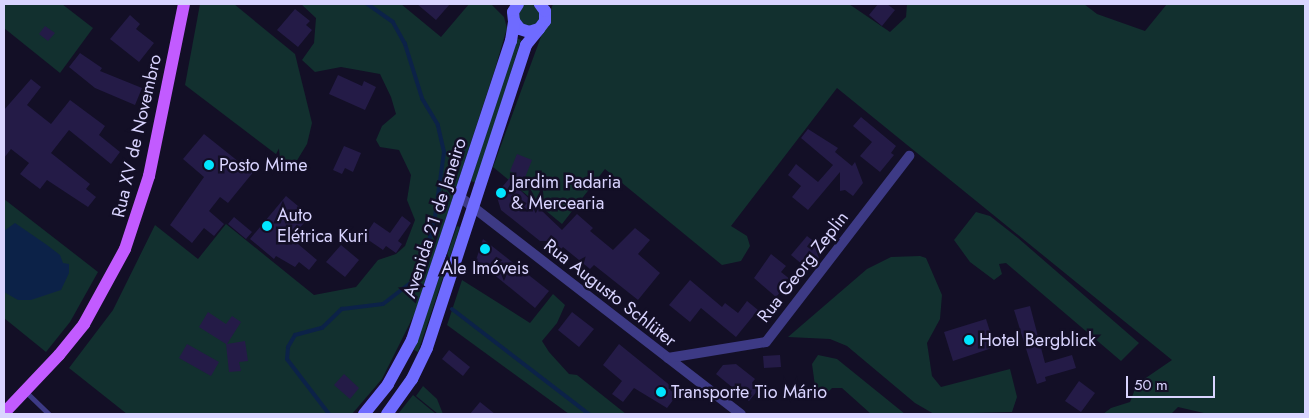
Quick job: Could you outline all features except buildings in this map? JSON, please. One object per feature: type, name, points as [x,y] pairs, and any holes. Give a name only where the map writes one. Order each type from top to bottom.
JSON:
[{"type":"main road","name":"Rua XV de Novembro","points":[[4,413],[26,392],[84,324],[100,300],[128,242],[149,176],[184,4]]},
{"type":"main road","points":[[514,9],[524,31],[539,29],[545,21],[542,5]]},
{"type":"main road","name":"Avenida 21 de Janeiro","points":[[364,414],[388,384],[405,357],[460,198],[510,40],[514,9]]},
{"type":"main road","name":"Avenida 21 de Janeiro","points":[[387,414],[418,368],[526,45],[539,29]]},
{"type":"main road","points":[[405,357],[418,368]]},
{"type":"street","name":"Rua Georg Zeplin","points":[[668,358],[766,342],[909,156]]},
{"type":"street","name":"Rua Augusto Schlüter","points":[[460,198],[741,414]]},
{"type":"lane","points":[[26,392],[49,414]]},
{"type":"green space","points":[[4,4],[62,4],[93,28],[60,73],[4,28]]},
{"type":"green space","points":[[200,4],[234,4],[295,54],[312,123],[307,144],[293,167],[185,85]]},
{"type":"green space","points":[[301,4],[401,4],[441,37],[469,4],[491,4],[504,17],[507,28],[495,69],[415,313],[382,379],[352,414],[127,414],[69,368],[113,310],[155,225],[198,259],[226,224],[314,295],[356,287],[378,260],[396,254],[405,246],[415,220],[407,200],[411,175],[399,150],[380,147],[376,140],[382,126],[396,114],[391,97],[380,74],[341,67],[315,72],[302,60],[314,43],[316,18]]},
{"type":"green space","points":[[529,4],[537,7],[540,15],[537,23],[529,26],[521,23],[518,15],[521,7]]},
{"type":"green space","points":[[553,4],[849,4],[890,32],[906,17],[907,4],[1084,4],[1097,14],[1145,31],[1167,4],[1305,4],[1305,414],[1208,414],[1178,407],[1171,414],[1103,414],[1111,408],[1130,402],[1137,384],[1172,360],[837,88],[731,226],[747,236],[750,246],[741,261],[722,265],[605,169],[562,224],[493,167]]},
{"type":"green space","points":[[516,38],[521,40],[476,183],[471,181]]},
{"type":"green space","points":[[4,199],[98,272],[70,322],[46,352],[4,318]]},
{"type":"green space","points":[[976,212],[990,216],[1018,238],[1139,343],[1121,361],[1006,263],[999,264],[1002,274],[994,280],[970,262],[954,240]]},
{"type":"green space","points":[[457,226],[460,227],[418,352],[414,350]]},
{"type":"green space","points":[[920,256],[926,258],[942,295],[940,319],[927,343],[932,376],[941,387],[1010,369],[1017,397],[1012,412],[934,414],[915,403],[847,346],[830,339],[788,337],[867,269],[891,257]]},
{"type":"green space","points":[[462,280],[530,323],[553,294],[565,305],[557,323],[542,341],[549,352],[569,374],[577,375],[626,414],[569,414],[447,325]]},
{"type":"green space","points":[[818,355],[837,359],[905,414],[871,414],[842,388],[832,388],[825,395],[816,393],[812,364]]},
{"type":"green space","points":[[423,386],[437,399],[443,414],[438,414],[416,396]]},
{"type":"green space","points":[[413,395],[436,414],[398,414]]},
{"type":"water","points":[[15,223],[60,255],[63,263],[69,264],[69,273],[61,290],[31,300],[18,300],[4,292],[4,231]]},
{"type":"waterway","points":[[329,414],[287,359],[288,347],[295,335],[322,328],[342,309],[383,304],[417,278],[434,224],[444,152],[438,125],[422,98],[405,44],[393,22],[367,4]]},
{"type":"waterway","points":[[452,309],[589,414]]},
{"type":"place","name":"Posto Mime","points":[[209,165]]},
{"type":"place","name":"Jardim Padaria & Mercearia","points":[[501,193]]},
{"type":"place","name":"Auto Elétrica Kuri","points":[[267,226]]},
{"type":"place","name":"Ale Imóveis","points":[[485,249]]},
{"type":"place","name":"Hotel Bergblick","points":[[969,340]]},
{"type":"place","name":"Transporte Tio Mário","points":[[661,392]]}]
